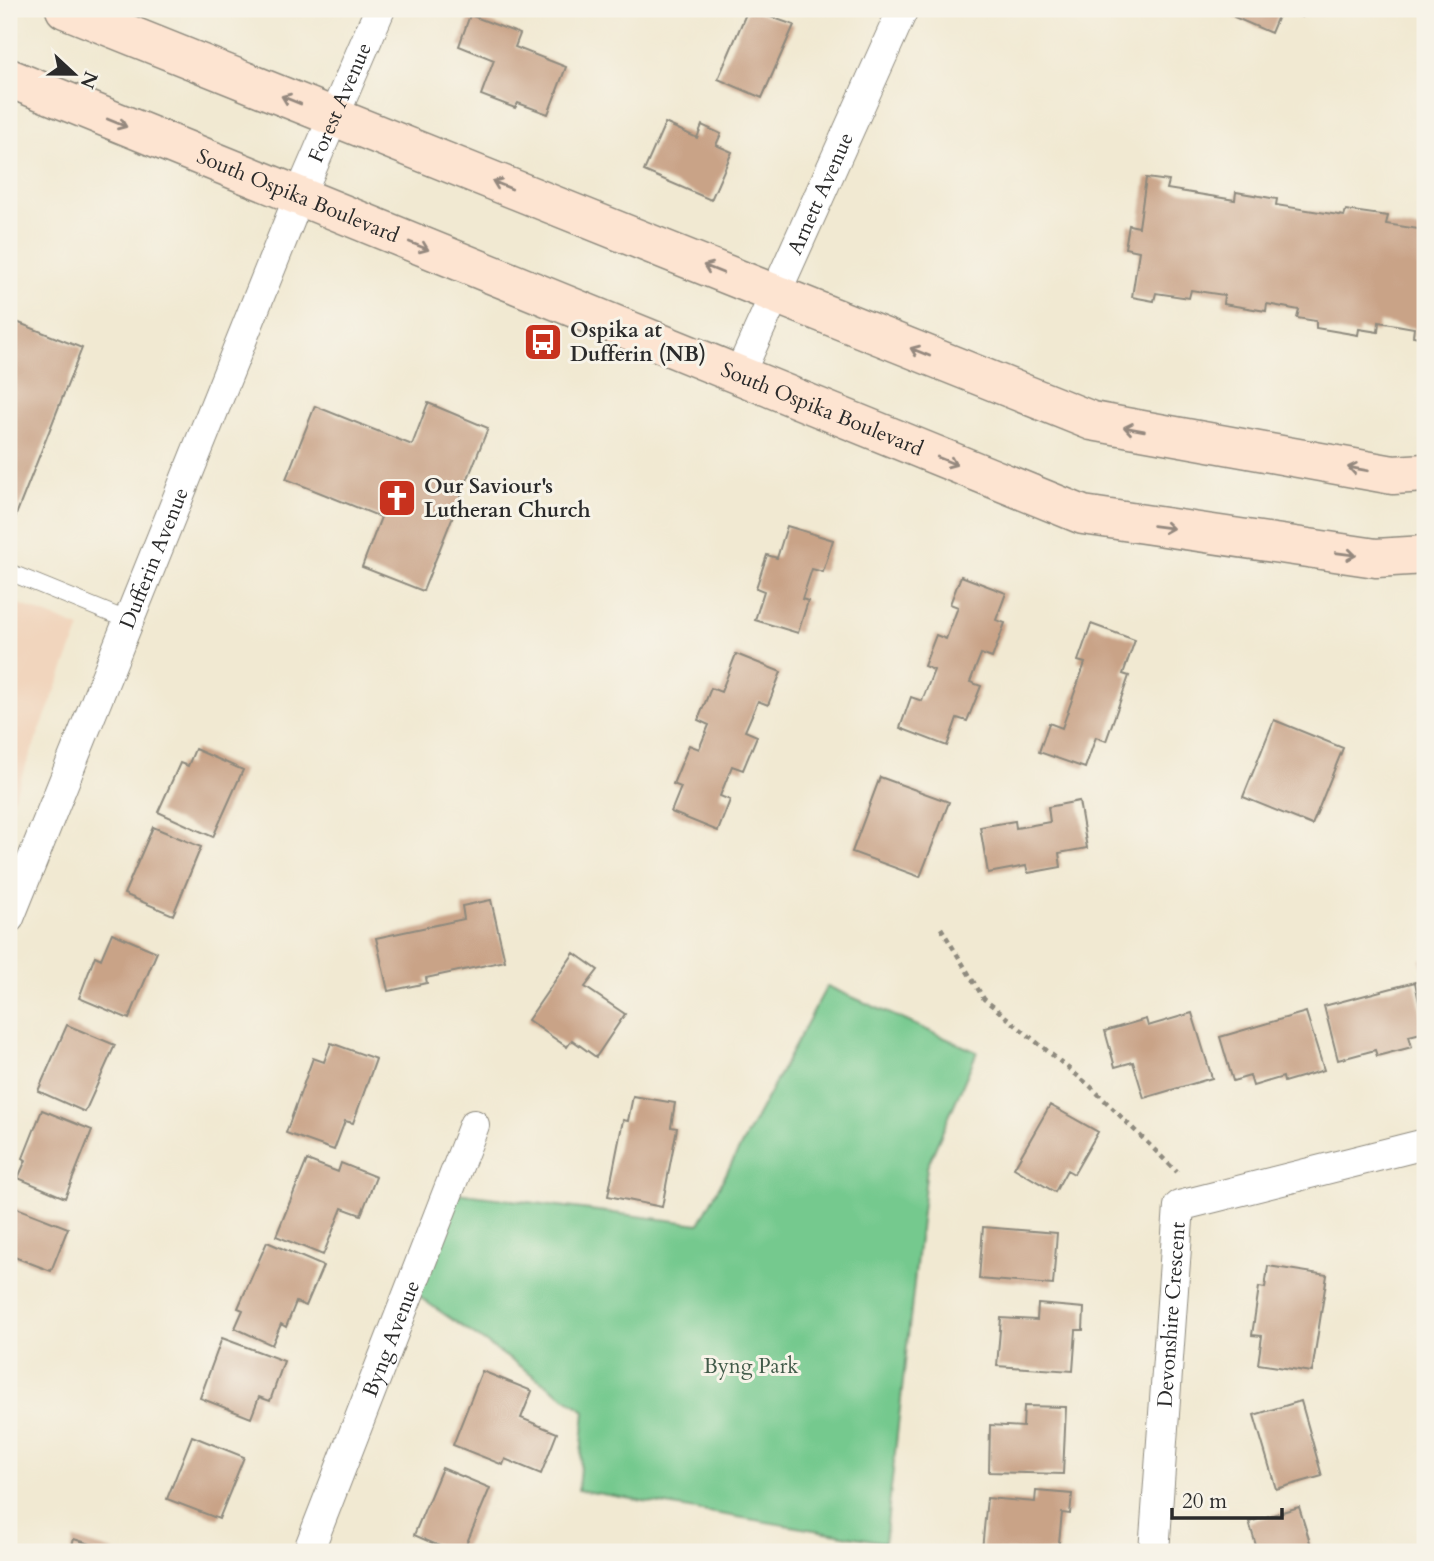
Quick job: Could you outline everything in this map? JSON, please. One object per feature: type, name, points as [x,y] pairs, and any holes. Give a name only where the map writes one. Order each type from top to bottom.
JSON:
[{"type":"main road","points":[[65,9],[1092,421],[1393,475],[1425,473]]},
{"type":"main road","name":"South Ospika Boulevard","points":[[9,78],[1083,516],[1376,558],[1425,555]]},
{"type":"street","name":"Forest Avenue","points":[[299,197],[380,9]]},
{"type":"street","name":"Arnett Avenue","points":[[738,377],[903,9]]},
{"type":"street","name":"Dufferin Avenue","points":[[9,919],[299,197]]},
{"type":"street","name":"Byng Avenue","points":[[308,1552],[474,1125]]},
{"type":"street","name":"Devonshire Crescent","points":[[1154,1552],[1179,1206],[1425,1144]]},
{"type":"lane","points":[[9,572],[129,621]]},
{"type":"path","points":[[941,928],[984,999],[1090,1086],[1205,1199]]},
{"type":"shaded area","points":[[9,600],[80,628],[9,809]]},
{"type":"green space","name":"Byng Park","points":[[827,986],[977,1052],[927,1167],[885,1542],[578,1490],[585,1411],[409,1290],[449,1192],[699,1224]]},
{"type":"building","points":[[504,9],[526,9],[522,16]]},
{"type":"building","points":[[748,9],[794,25],[762,98],[718,79]]},
{"type":"building","points":[[1237,9],[1281,9],[1271,33],[1234,17]]},
{"type":"building","points":[[1282,9],[1305,9],[1302,17]]},
{"type":"building","points":[[470,15],[520,34],[515,47],[566,67],[548,114],[518,103],[515,108],[481,95],[494,60],[459,46]]},
{"type":"building","points":[[665,123],[697,138],[702,125],[721,134],[716,145],[732,152],[711,200],[644,171]]},
{"type":"building","points":[[1146,178],[1169,181],[1167,189],[1235,200],[1236,192],[1277,199],[1276,205],[1344,216],[1346,210],[1388,216],[1386,224],[1425,230],[1425,338],[1413,336],[1414,328],[1379,322],[1378,332],[1359,329],[1358,335],[1316,328],[1316,321],[1297,318],[1299,310],[1267,304],[1266,311],[1223,304],[1224,295],[1191,290],[1189,298],[1156,293],[1154,301],[1132,297],[1139,251],[1125,248],[1129,225],[1139,227]]},
{"type":"building","points":[[9,319],[82,348],[14,520],[9,518]]},
{"type":"building","name":"Our Saviour's Lutheran Church","points":[[428,403],[488,428],[423,591],[362,567],[381,517],[286,479],[315,406],[412,445]]},
{"type":"building","points":[[787,526],[833,540],[823,572],[812,569],[802,599],[808,601],[798,633],[755,620],[764,591],[756,588],[767,555],[777,558]]},
{"type":"building","points":[[961,576],[1006,593],[996,620],[1005,623],[992,658],[981,654],[970,682],[981,686],[967,721],[957,718],[947,746],[900,728],[911,697],[922,701],[934,670],[924,666],[936,635],[946,639],[958,607],[950,604]]},
{"type":"building","points":[[1091,624],[1135,640],[1123,674],[1129,676],[1106,741],[1096,737],[1085,768],[1039,752],[1049,723],[1062,728],[1085,663],[1078,661]]},
{"type":"building","points":[[736,654],[781,672],[768,705],[758,701],[745,731],[757,736],[743,770],[732,766],[720,796],[730,800],[718,831],[671,812],[681,787],[673,784],[689,745],[699,749],[709,725],[698,720],[711,688],[721,692]]},
{"type":"building","points":[[1274,720],[1343,748],[1312,825],[1243,797]]},
{"type":"building","points":[[195,749],[243,770],[213,837],[158,812],[180,763],[188,766]]},
{"type":"building","points":[[880,777],[949,802],[920,877],[852,852]]},
{"type":"building","points":[[1079,801],[1087,848],[1059,853],[1061,867],[1028,873],[1026,866],[988,873],[980,827],[1015,821],[1016,828],[1050,822],[1048,807]]},
{"type":"building","points":[[153,827],[201,847],[173,915],[124,894]]},
{"type":"building","points":[[491,900],[505,961],[426,978],[427,983],[388,991],[376,938],[464,919],[462,906]]},
{"type":"building","points":[[112,933],[157,952],[129,1019],[79,998],[95,956],[101,959]]},
{"type":"building","points":[[574,953],[598,970],[585,987],[625,1014],[596,1057],[572,1040],[567,1047],[528,1020]]},
{"type":"building","points":[[1425,958],[1425,974],[1420,960]]},
{"type":"building","points":[[1415,982],[1425,1032],[1409,1036],[1412,1047],[1377,1056],[1375,1050],[1338,1060],[1324,1006]]},
{"type":"building","points":[[1306,1012],[1324,1070],[1284,1082],[1283,1077],[1253,1086],[1250,1076],[1233,1081],[1220,1037]]},
{"type":"building","points":[[1192,1013],[1212,1078],[1144,1098],[1133,1062],[1115,1067],[1105,1031],[1146,1019],[1148,1026]]},
{"type":"building","points":[[67,1025],[115,1045],[85,1112],[38,1091]]},
{"type":"building","points":[[331,1043],[376,1059],[353,1123],[345,1121],[334,1150],[286,1133],[313,1058],[324,1062]]},
{"type":"building","points":[[633,1096],[675,1103],[671,1127],[677,1128],[662,1207],[608,1196],[623,1120],[628,1121]]},
{"type":"building","points":[[1050,1105],[1098,1132],[1074,1174],[1067,1170],[1055,1192],[1014,1168]]},
{"type":"building","points":[[42,1110],[92,1130],[65,1198],[18,1178]]},
{"type":"building","points":[[307,1160],[338,1172],[341,1163],[376,1177],[361,1215],[342,1208],[323,1255],[276,1236]]},
{"type":"building","points":[[9,1205],[68,1228],[51,1271],[9,1255]]},
{"type":"building","points":[[983,1227],[1057,1233],[1053,1285],[979,1279]]},
{"type":"building","points":[[267,1242],[323,1266],[306,1306],[296,1302],[286,1327],[281,1324],[272,1345],[235,1328],[243,1310],[238,1308]]},
{"type":"building","points":[[1268,1266],[1327,1275],[1312,1372],[1258,1364],[1262,1336],[1252,1335],[1259,1287],[1265,1288]]},
{"type":"building","points":[[1038,1304],[1084,1308],[1083,1330],[1076,1330],[1073,1371],[997,1366],[1001,1318],[1037,1320]]},
{"type":"building","points":[[222,1338],[284,1361],[270,1401],[259,1397],[251,1418],[200,1398]]},
{"type":"building","points":[[482,1371],[532,1391],[521,1418],[557,1433],[541,1474],[505,1459],[503,1465],[453,1445]]},
{"type":"building","points":[[1301,1401],[1322,1476],[1276,1489],[1254,1415]]},
{"type":"building","points":[[1024,1406],[1066,1407],[1063,1474],[989,1472],[990,1425],[1023,1427]]},
{"type":"building","points":[[192,1436],[244,1457],[219,1519],[167,1499]]},
{"type":"building","points":[[442,1468],[490,1488],[463,1552],[453,1552],[414,1535]]},
{"type":"building","points":[[1036,1491],[1072,1494],[1070,1514],[1062,1513],[1058,1552],[982,1550],[987,1498],[1035,1502]]},
{"type":"building","points":[[1299,1507],[1313,1552],[1258,1552],[1249,1522]]},
{"type":"building","points":[[74,1539],[116,1552],[70,1552]]},
{"type":"place","name":"Ospika at Dufferin (NB)","points":[[543,342]]},
{"type":"place","name":"Our Saviour's Lutheran Church","points":[[397,498]]}]
